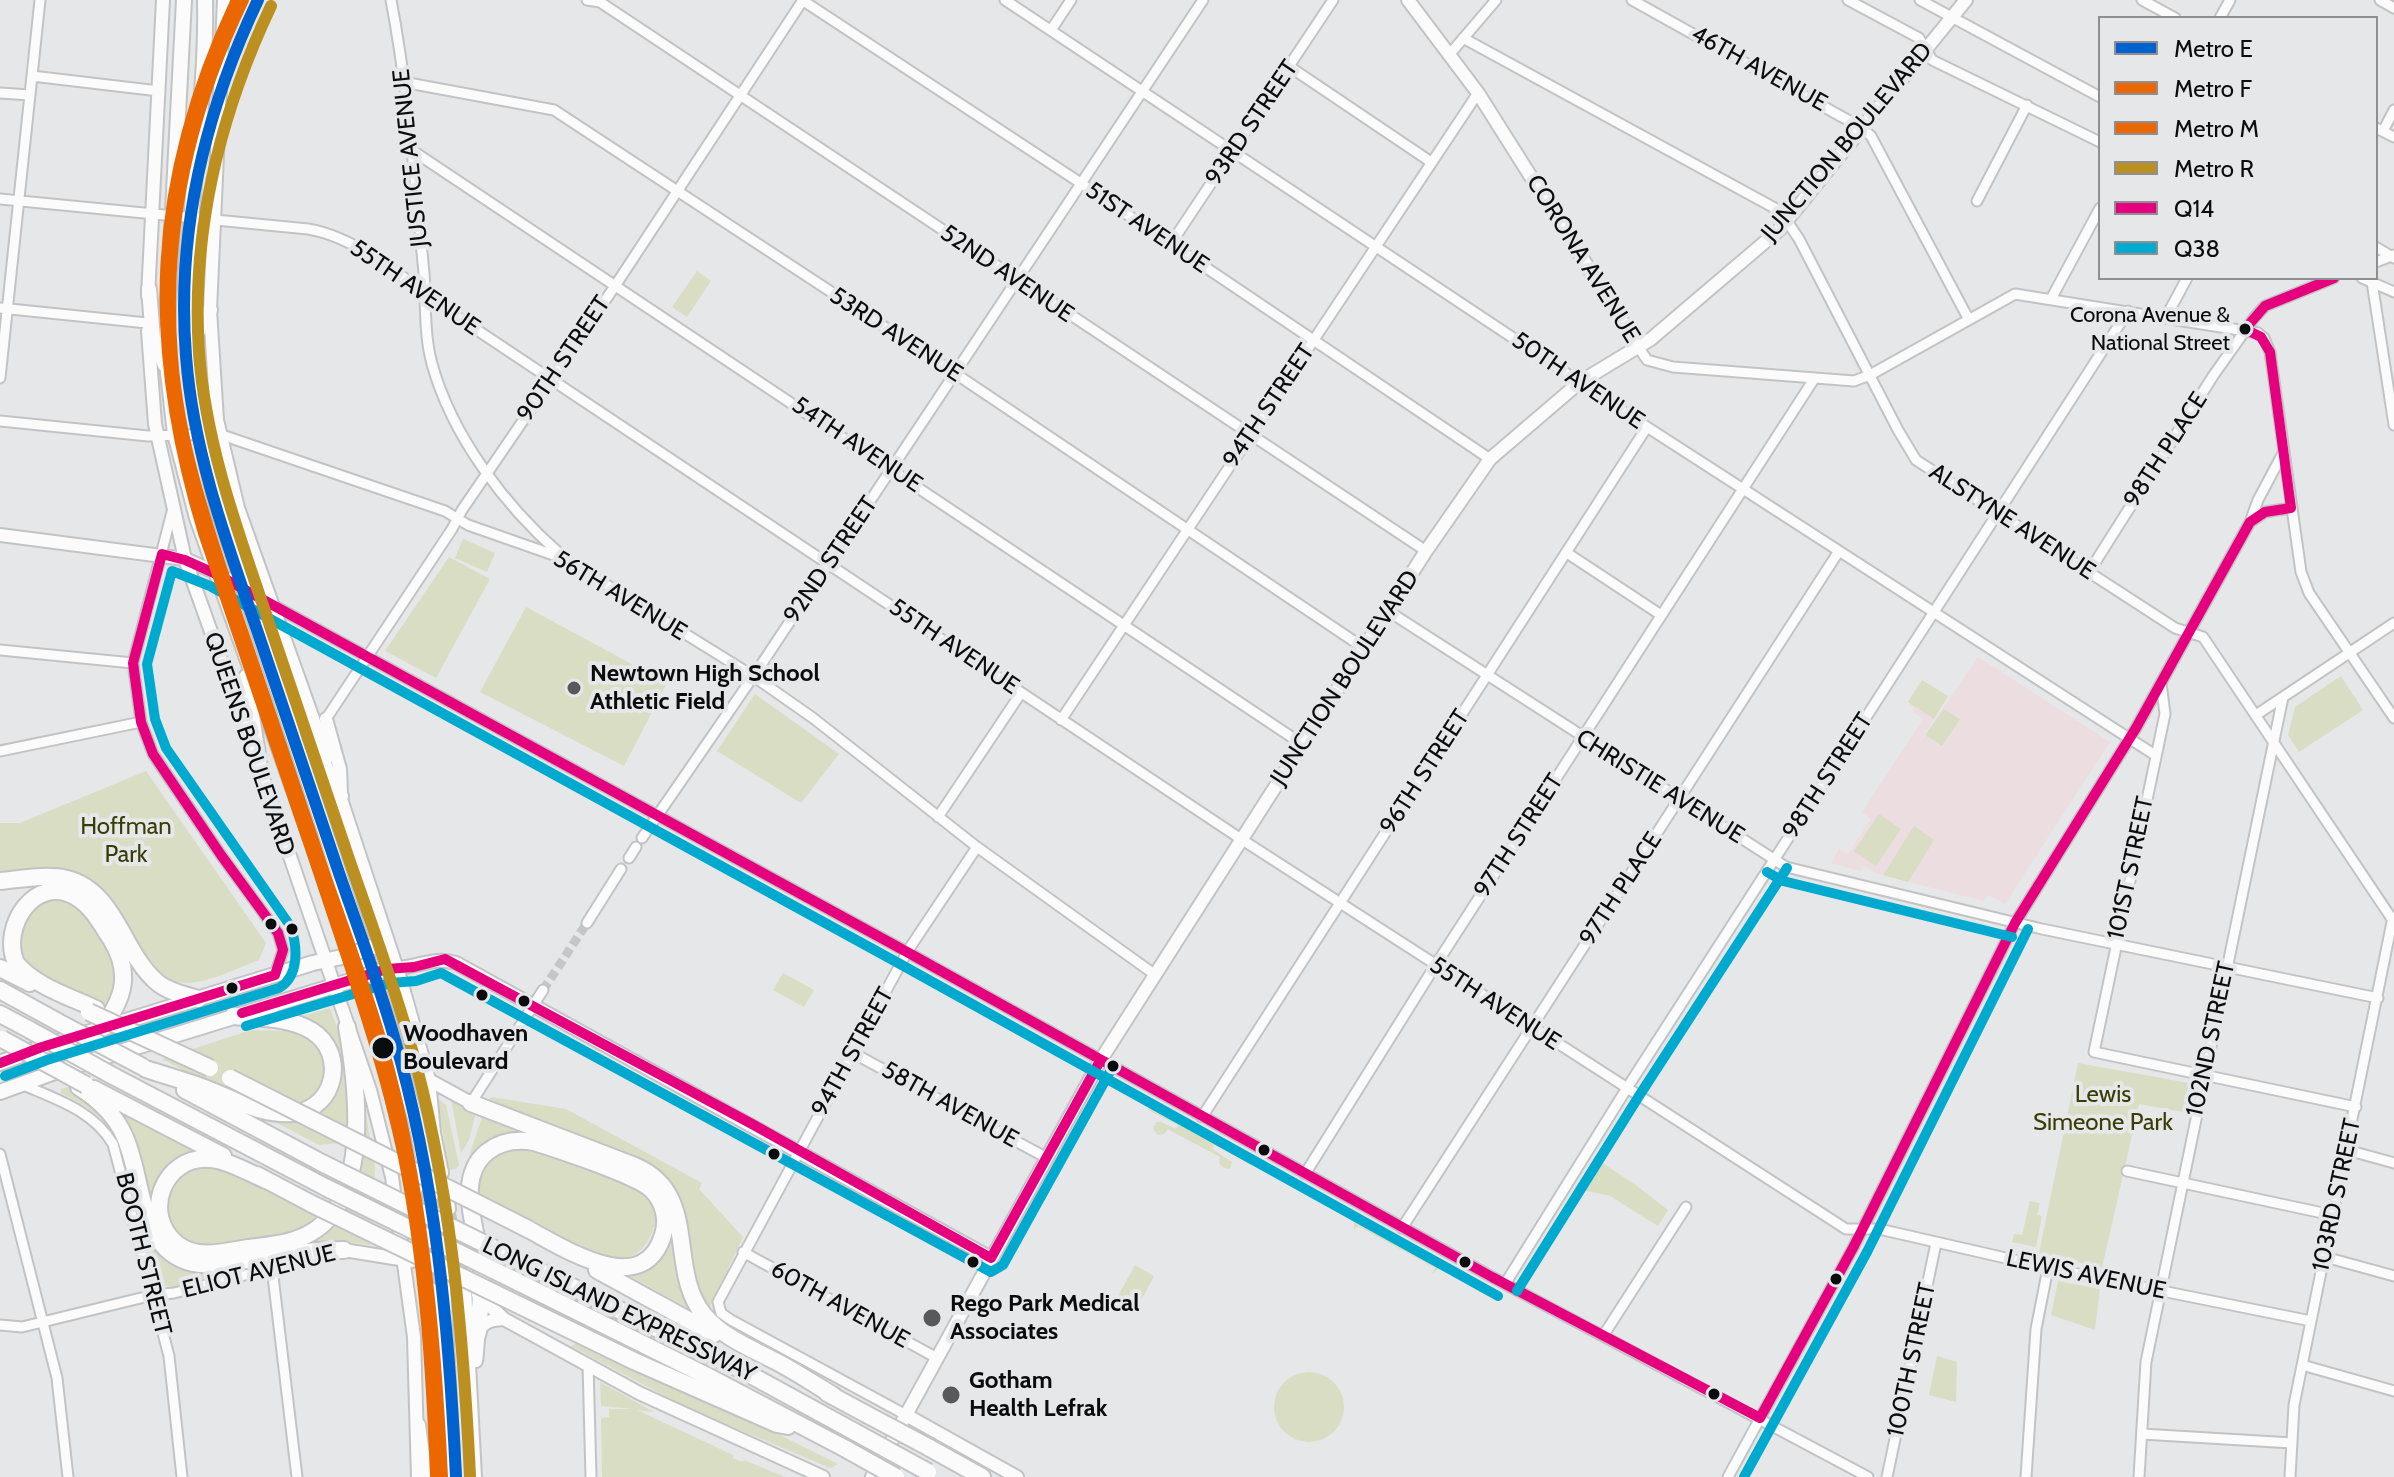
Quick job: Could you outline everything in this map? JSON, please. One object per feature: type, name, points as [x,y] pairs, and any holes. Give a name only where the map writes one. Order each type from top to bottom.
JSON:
[{"type":"highway","points":[[0,881],[51,877],[82,884],[101,902],[152,977],[165,988],[198,999]]},
{"type":"highway","points":[[92,1011],[34,978],[14,960],[8,928],[18,909],[33,895],[57,891],[80,899],[93,911],[118,953],[124,972],[124,989],[117,1007],[101,1029]]},
{"type":"highway","points":[[0,968],[210,1068],[528,1229],[545,1238],[609,1268],[624,1268],[645,1260],[656,1249],[664,1234],[665,1217],[655,1194],[636,1180],[534,1142],[516,1140],[501,1144],[478,1162],[471,1181],[471,1207],[482,1271],[478,1332]]},
{"type":"highway","name":"LONG ISLAND EXPRESSWAY","points":[[0,990],[322,1163],[736,1367],[933,1474]]},
{"type":"highway","name":"LONG ISLAND EXPRESSWAY","points":[[0,1014],[327,1188],[707,1376],[896,1477]]},
{"type":"highway","points":[[144,1068],[246,1106],[274,1112],[302,1112],[320,1101],[332,1081],[334,1065],[320,1037],[291,1023],[233,1016]]},
{"type":"highway","points":[[266,1180],[216,1160],[184,1163],[171,1173],[162,1187],[158,1204],[161,1223],[169,1237],[181,1247],[205,1253],[283,1243],[303,1237],[324,1223],[344,1193],[353,1160],[356,1095],[347,1027]]},
{"type":"highway","points":[[1,1040],[82,1086],[312,1204],[521,1306],[713,1397],[777,1424],[809,1430]]},
{"type":"highway","points":[[82,1086],[120,1126],[132,1153],[152,1229],[161,1244],[173,1255],[191,1263],[208,1265],[313,1250],[344,1250]]},
{"type":"highway","points":[[471,1103],[635,1166],[657,1179],[673,1202],[688,1281],[702,1313],[727,1335],[982,1477]]},
{"type":"highway","points":[[545,1238],[658,1304],[834,1396]]},
{"type":"main road","name":"QUEENS BOULEVARD","points":[[205,0],[188,280],[190,363],[199,433],[219,513],[388,1021],[415,1118],[431,1195]]},
{"type":"main road","name":"QUEENS BOULEVARD","points":[[184,2],[167,325],[168,373],[175,434],[197,518],[342,925],[388,1075],[415,1189]]},
{"type":"main road","points":[[149,289],[153,338],[168,373]]},
{"type":"main road","points":[[190,363],[197,333],[210,310]]},
{"type":"main road","points":[[236,630],[255,725],[261,774]]},
{"type":"main road","points":[[274,676],[302,717],[320,759],[341,796]]},
{"type":"main road","points":[[0,1063],[42,1047],[383,943]]},
{"type":"main road","points":[[0,1092],[392,968]]},
{"type":"main road","points":[[439,1477],[437,1288],[453,1477]]},
{"type":"main road","points":[[418,1425],[422,1453],[432,1477]]},
{"type":"street","points":[[0,378],[4,308],[19,201],[40,0]]},
{"type":"street","name":"QUEENS BOULEVARD","points":[[163,0],[147,323],[157,436],[185,559],[380,1124],[405,1259],[415,1352],[418,1477]]},
{"type":"street","points":[[224,0],[210,310],[219,434],[238,508],[341,796],[383,943],[429,1080],[442,1173]]},
{"type":"street","name":"JUSTICE AVENUE","points":[[391,0],[403,82],[432,366],[455,420],[486,473],[525,523],[565,559]]},
{"type":"street","name":"52ND AVENUE","points":[[587,0],[600,2],[1426,551]]},
{"type":"street","name":"90TH STREET","points":[[326,719],[486,473],[615,286],[803,0]]},
{"type":"street","name":"51ST AVENUE","points":[[803,0],[1490,459]]},
{"type":"street","name":"50TH AVENUE","points":[[1005,0],[1647,427],[2155,755]]},
{"type":"street","points":[[1051,30],[1071,0]]},
{"type":"street","name":"92ND STREET","points":[[629,858],[1203,0]]},
{"type":"street","name":"93RD STREET","points":[[1170,245],[1333,0]]},
{"type":"street","name":"CORONA AVENUE","points":[[1408,0],[1478,93],[1647,360],[1673,367],[1854,381],[2015,294],[2245,329]]},
{"type":"street","points":[[1449,55],[1496,0]]},
{"type":"street","name":"46TH AVENUE","points":[[1632,0],[1853,120],[1871,136],[1968,318]]},
{"type":"street","points":[[1848,0],[1919,38],[1932,60],[2098,141]]},
{"type":"street","points":[[1920,0],[2098,96]]},
{"type":"street","name":"JUNCTION BOULEVARD","points":[[872,1477],[1100,1061],[1426,551],[1490,459],[1580,382],[1639,348],[1779,230],[1966,0]]},
{"type":"street","points":[[2142,0],[2171,16]]},
{"type":"street","points":[[2380,0],[2394,8]]},
{"type":"street","name":"ALSTYNE AVENUE","points":[[1463,38],[1780,211],[1916,460],[2175,628],[2203,637],[2394,921]]},
{"type":"street","points":[[1290,67],[1431,162]]},
{"type":"street","points":[[32,76],[159,91]]},
{"type":"street","name":"53RD AVENUE","points":[[403,82],[554,110],[1364,648]]},
{"type":"street","points":[[0,93],[30,95]]},
{"type":"street","name":"94TH STREET","points":[[1061,720],[1478,93]]},
{"type":"street","points":[[1977,201],[2027,105]]},
{"type":"street","points":[[2394,110],[2379,129],[2394,137]]},
{"type":"street","name":"54TH AVENUE","points":[[410,149],[1302,744]]},
{"type":"street","name":"55TH AVENUE","points":[[0,199],[325,233],[358,249],[1061,720],[1435,966],[1846,1229],[1862,1229]]},
{"type":"street","points":[[2051,299],[2098,212]]},
{"type":"street","points":[[2166,317],[2186,280]]},
{"type":"street","name":"98TH PLACE","points":[[2089,572],[2245,329],[2265,306],[2329,280]]},
{"type":"street","points":[[2367,280],[2394,292]]},
{"type":"street","points":[[2372,282],[2394,418]]},
{"type":"street","points":[[4,308],[147,323]]},
{"type":"street","name":"98TH STREET","points":[[1505,1284],[1627,1088],[2128,311]]},
{"type":"street","points":[[2245,329],[2264,338],[2270,352],[2301,572],[2308,592],[2394,718]]},
{"type":"street","name":"97TH STREET","points":[[1305,1174],[1435,966],[1814,379]]},
{"type":"street","name":"56TH AVENUE","points":[[0,421],[157,436],[219,434],[445,511],[468,525],[565,559],[753,676],[813,718],[977,847],[1154,974]]},
{"type":"street","name":"96TH STREET","points":[[1202,1117],[1647,427]]},
{"type":"street","points":[[1728,1477],[1862,1229],[2015,923],[2130,738],[2190,633],[2283,453]]},
{"type":"street","points":[[173,508],[133,663],[141,722],[157,759],[278,933],[283,950],[275,975]]},
{"type":"street","points":[[2250,522],[2265,512],[2291,508]]},
{"type":"street","points":[[0,535],[162,554],[185,559],[217,573],[246,592],[907,952],[1402,1228],[1868,1477]]},
{"type":"street","name":"97TH PLACE","points":[[1402,1228],[1839,551]]},
{"type":"street","points":[[1567,553],[1661,615]]},
{"type":"street","name":"CHRISTIE AVENUE","points":[[1388,611],[1786,867],[2015,923],[2378,998]]},
{"type":"street","points":[[2256,715],[2394,623]]},
{"type":"street","points":[[0,650],[133,663]]},
{"type":"street","name":"101ST STREET","points":[[2161,683],[2165,714],[2094,1052],[2204,1075]]},
{"type":"street","points":[[938,817],[1021,693]]},
{"type":"street","name":"102ND STREET","points":[[2139,1477],[2146,1362],[2283,697]]},
{"type":"street","points":[[326,719],[340,769],[341,796]]},
{"type":"street","points":[[0,751],[141,722]]},
{"type":"street","name":"94TH STREET","points":[[906,1415],[731,1320],[717,1307],[718,1298],[907,952],[977,847]]},
{"type":"street","points":[[587,923],[621,869]]},
{"type":"street","name":"103RD STREET","points":[[2290,1477],[2294,1405],[2394,913]]},
{"type":"street","points":[[392,968],[445,959],[991,1258]]},
{"type":"street","points":[[429,1080],[471,1103],[543,990]]},
{"type":"street","name":"58TH AVENUE","points":[[853,1053],[1047,1158]]},
{"type":"street","points":[[2204,1075],[2356,1107]]},
{"type":"street","name":"BOOTH STREET","points":[[21,1084],[82,1112],[108,1135],[117,1152],[169,1356],[182,1477]]},
{"type":"street","points":[[2347,1150],[2394,1163]]},
{"type":"street","points":[[0,1154],[57,1378],[68,1477]]},
{"type":"street","points":[[2127,1171],[2332,1215]]},
{"type":"street","points":[[447,1194],[449,1209]]},
{"type":"street","points":[[1603,1336],[1686,1207]]},
{"type":"street","name":"LEWIS AVENUE","points":[[1862,1229],[1879,1229],[2048,1268],[2311,1321]]},
{"type":"street","name":"100TH STREET","points":[[1887,1477],[1936,1243]]},
{"type":"street","name":"ELIOT AVENUE","points":[[0,1325],[22,1327],[344,1250],[405,1259],[454,1278],[481,1297],[504,1319],[669,1408],[823,1477]]},
{"type":"street","name":"60TH AVENUE","points":[[743,1252],[937,1358]]},
{"type":"street","points":[[2325,1257],[2394,1276]]},
{"type":"street","points":[[272,1268],[297,1477]]},
{"type":"street","points":[[2026,1477],[2036,1329],[2048,1268]]},
{"type":"street","points":[[465,1288],[475,1477]]},
{"type":"street","points":[[472,1391],[478,1332],[488,1321],[504,1319]]},
{"type":"street","points":[[588,1364],[591,1477]]},
{"type":"street","points":[[2302,1365],[2394,1391]]},
{"type":"street","points":[[906,1415],[1017,1477]]},
{"type":"street","points":[[2142,1434],[2292,1443]]},
{"type":"shaded area","points":[[1978,657],[2110,742],[2005,904],[1988,895],[1984,901],[1877,874],[1864,866],[1861,871],[1831,863],[1839,849],[1848,854],[1871,819],[1862,812],[1923,719],[1913,712],[1914,708],[1908,702],[1922,680],[1948,696],[1914,751]]},
{"type":"green space","points":[[697,271],[711,281],[687,317],[672,307]]},
{"type":"green space","points":[[463,539],[495,553],[487,572],[455,558]]},
{"type":"green space","points":[[449,557],[490,579],[436,678],[385,651]]},
{"type":"green space","name":"Newtown High School Athletic Field","points":[[526,607],[667,683],[624,766],[480,692]]},
{"type":"green space","points":[[2341,676],[2363,710],[2299,752],[2288,735],[2295,707]]},
{"type":"green space","points":[[1922,680],[1948,696],[1934,719],[1908,702]]},
{"type":"green space","points":[[755,694],[839,754],[801,803],[717,751]]},
{"type":"green space","points":[[1944,709],[1960,719],[1942,746],[1925,735]]},
{"type":"green space","name":"Hoffman Park","points":[[146,771],[266,943],[259,960],[205,980],[187,983],[174,981],[150,963],[104,895],[0,873],[0,823],[20,823]]},
{"type":"green space","points":[[1879,814],[1901,829],[1876,866],[1854,851]]},
{"type":"green space","points":[[1914,826],[1934,840],[1908,882],[1883,875]]},
{"type":"green space","points":[[56,894],[84,911],[118,964],[121,980],[109,1007],[41,974],[19,956],[18,921],[21,914]]},
{"type":"green space","points":[[783,973],[814,990],[804,1007],[773,990]]},
{"type":"green space","points":[[330,1008],[350,1065],[349,1142],[319,1145],[273,1121],[273,1116],[302,1116],[340,1073],[336,1051],[328,1038],[295,1018]]},
{"type":"green space","points":[[288,1027],[320,1043],[330,1071],[316,1096],[307,1101],[257,1102],[211,1085],[162,1059],[251,1030],[282,1031]]},
{"type":"green space","name":"Lewis Simeone Park","points":[[2078,1063],[2189,1083],[2183,1112],[2139,1104],[2102,1268],[2039,1253]]},
{"type":"green space","points":[[68,1087],[88,1100],[117,1135],[92,1111],[61,1093],[61,1089]]},
{"type":"green space","points":[[491,1097],[566,1109],[702,1183],[699,1189],[743,1237],[710,1307],[707,1309],[698,1289],[681,1212],[663,1178],[646,1164],[488,1102]]},
{"type":"green space","points":[[437,1098],[446,1105],[459,1165],[456,1169],[449,1170]]},
{"type":"green space","points":[[451,1099],[476,1112],[469,1140],[461,1153]]},
{"type":"green space","points":[[1149,1106],[1250,1161],[1251,1165],[1214,1145],[1212,1149],[1232,1162],[1230,1169],[1224,1168],[1219,1163],[1220,1157],[1168,1129],[1158,1135],[1153,1129],[1156,1122],[1176,1129],[1178,1125],[1148,1110]]},
{"type":"green space","points":[[362,1107],[365,1108],[375,1167],[371,1245],[342,1241],[313,1244],[312,1238],[354,1195],[360,1159]]},
{"type":"green space","points":[[123,1113],[196,1151],[154,1212],[122,1116]]},
{"type":"green space","points":[[483,1114],[528,1131],[482,1148],[468,1159]]},
{"type":"green space","points":[[119,1140],[134,1177],[154,1244],[274,1262],[175,1287],[166,1286],[155,1275]]},
{"type":"green space","points":[[528,1145],[645,1190],[656,1204],[658,1228],[654,1227],[644,1246],[632,1256],[617,1258],[584,1248],[529,1219],[478,1198],[476,1181],[493,1153]]},
{"type":"green space","points":[[1598,1160],[1668,1210],[1658,1226],[1610,1196],[1578,1189]]},
{"type":"green space","points":[[202,1164],[228,1170],[322,1217],[294,1230],[258,1240],[221,1245],[191,1241],[175,1229],[167,1201],[179,1174]]},
{"type":"green space","points":[[2030,1201],[2040,1203],[2037,1215],[2042,1216],[2036,1247],[2012,1242],[2014,1234],[2022,1235]]},
{"type":"green space","points":[[1358,1219],[1441,1267],[1432,1274],[1435,1268],[1358,1226],[1354,1230],[1354,1221]]},
{"type":"green space","points":[[673,1227],[681,1294],[687,1297],[692,1306],[690,1309],[628,1275]]},
{"type":"green space","points":[[1135,1265],[1154,1276],[1136,1310],[1116,1300]]},
{"type":"green space","points":[[2058,1281],[2100,1289],[2095,1330],[2051,1315]]},
{"type":"green space","points":[[577,1343],[838,1464],[830,1468],[684,1406],[571,1346]]},
{"type":"green space","points":[[1937,1356],[1957,1362],[1956,1402],[1929,1395]]},
{"type":"green space","points":[[1309,1372],[1334,1382],[1344,1407],[1334,1432],[1309,1442],[1284,1432],[1274,1407],[1284,1382]]},
{"type":"green space","points":[[600,1382],[654,1412],[637,1410],[733,1455],[733,1458],[785,1477],[602,1477],[601,1418],[609,1417],[609,1409],[634,1409],[601,1406]]},
{"type":"tunnel","points":[[543,990],[587,923]]},
{"type":"tunnel","points":[[415,1189],[431,1290]]},
{"type":"tunnel","points":[[431,1195],[443,1287]]},
{"type":"tunnel","points":[[449,1209],[464,1281]]},
{"type":"metro line","name":"F","points":[[237,0],[209,67],[187,133],[173,198],[166,263],[166,329],[173,395],[185,463],[204,533],[354,978],[396,1121],[422,1276],[430,1356],[436,1477]]},
{"type":"metro line","name":"M","points":[[243,0],[224,42],[194,129],[176,219],[170,310],[176,392],[189,462],[209,530],[368,1001],[396,1098],[424,1259],[442,1477]]},
{"type":"metro line","name":"E","points":[[258,0],[239,42],[209,129],[190,218],[184,309],[190,391],[203,461],[223,529],[381,995],[408,1091],[438,1255],[456,1477]]},
{"type":"metro line","name":"R","points":[[271,6],[237,89],[212,175],[200,263],[198,308],[203,388],[217,458],[236,526],[388,973],[423,1093],[452,1256],[470,1476]]},
{"type":"transit line","name":"Q14","points":[[2245,329],[2265,306],[2329,280]]},
{"type":"transit line","name":"Q14","points":[[1760,1418],[1854,1246],[2015,923],[2136,728],[2250,522],[2265,512],[2291,508],[2270,352],[2261,337],[2245,329]]},
{"type":"transit line","name":"Q14","points":[[0,1063],[42,1047],[275,975],[283,950],[278,933],[153,754],[141,722],[133,663],[162,554],[216,574],[1492,1277],[1760,1418]]},
{"type":"transit line","name":"Q38","points":[[5,1076],[279,988],[286,983],[294,968],[295,943],[291,927],[166,748],[155,719],[147,664],[172,571],[210,586],[1498,1296]]},
{"type":"transit line","name":"Q38","points":[[1517,1291],[1787,868]]},
{"type":"transit line","name":"Q38","points":[[1767,872],[1783,881],[2012,937]]},
{"type":"transit line","name":"Q38","points":[[1744,1477],[1867,1252],[2028,929]]},
{"type":"transit line","name":"Q14","points":[[242,1013],[387,969],[414,967],[445,959],[752,1124],[991,1258],[1100,1061]]},
{"type":"transit line","name":"Q38","points":[[246,1026],[390,983],[416,981],[441,973],[991,1272],[1003,1265],[1112,1068]]},
{"type":"place","name":"Corona Avenue & National Street","points":[[2245,329]]},
{"type":"place","name":"Newtown High School Athletic Field","points":[[574,688]]},
{"type":"place","name":"Woodhaven Boulevard","points":[[383,1048]]},
{"type":"place","name":"Rego Park Medical Associates","points":[[932,1318]]},
{"type":"place","name":"Gotham Health Lefrak","points":[[951,1395]]}]
